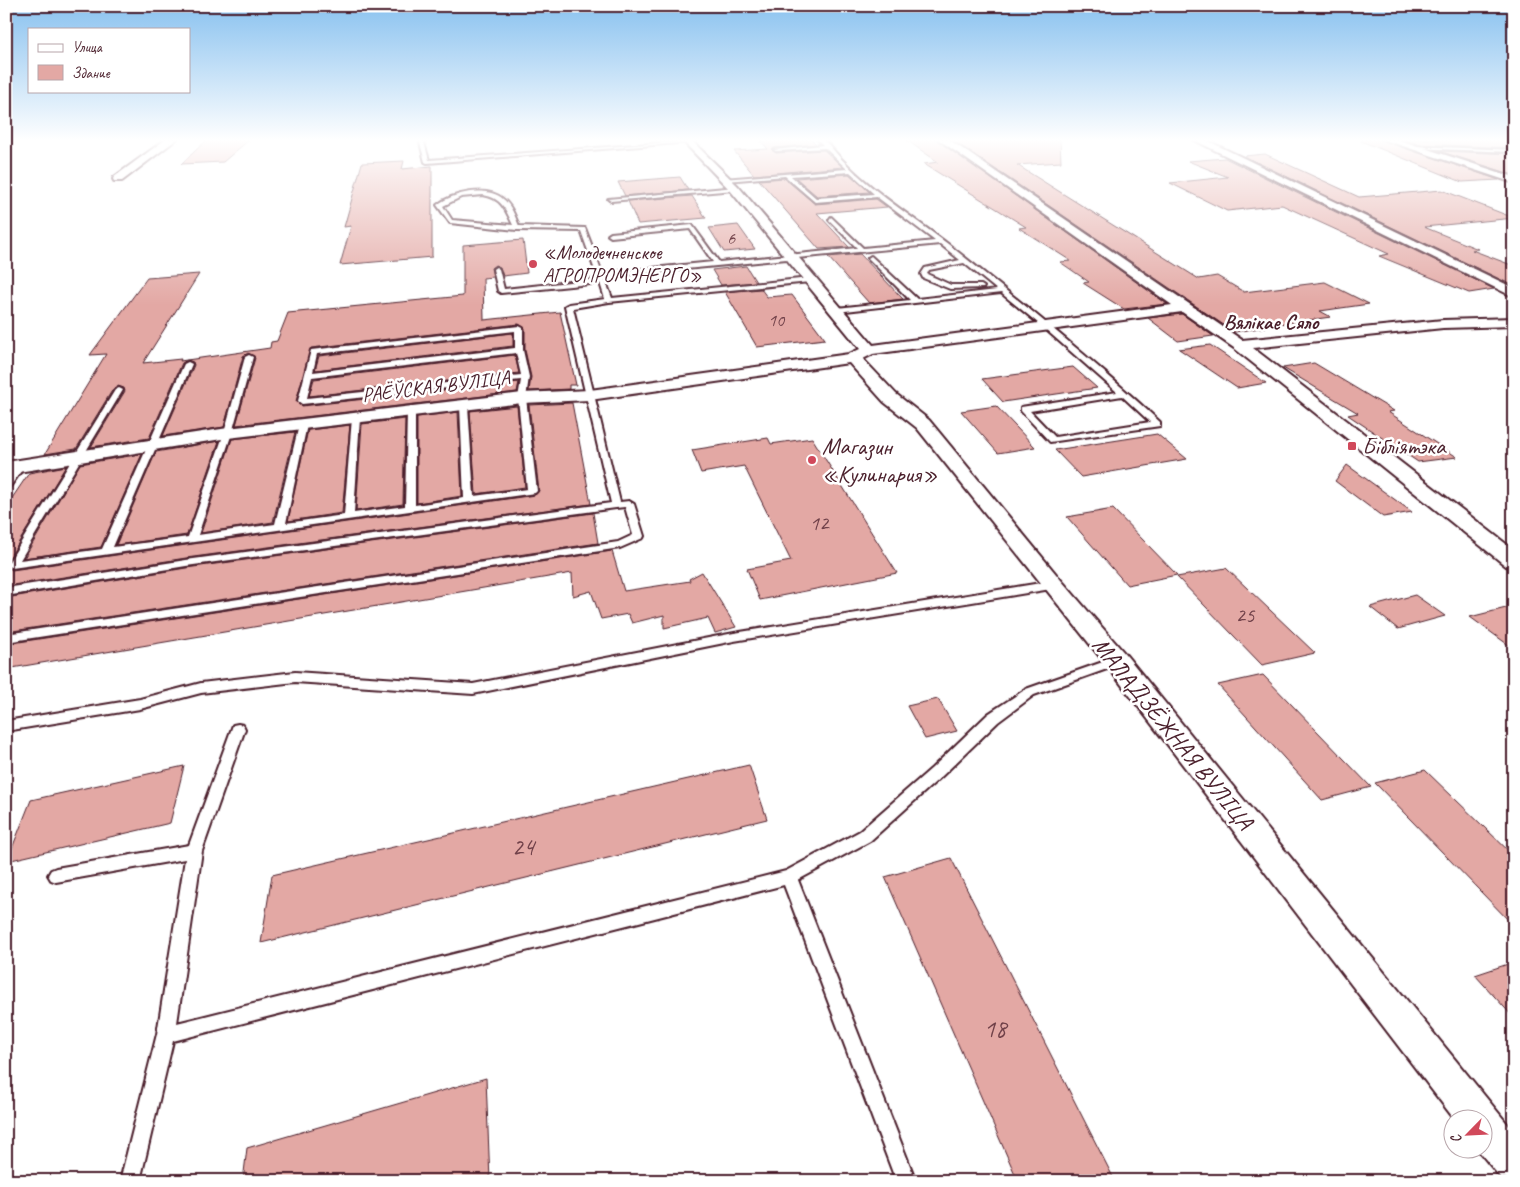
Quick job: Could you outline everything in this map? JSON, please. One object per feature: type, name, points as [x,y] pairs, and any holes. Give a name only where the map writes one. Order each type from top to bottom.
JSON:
[{"type":"street","name":"МАЛАДЗЁЖНАЯ ВУЛІЦА","points":[[739,194],[837,310],[861,354],[890,398],[923,424],[1117,661],[1471,1110]]},
{"type":"street","points":[[1022,194],[1239,346],[1514,561]]},
{"type":"street","points":[[1311,194],[1514,293]]},
{"type":"street","name":"РАЁЎСКАЯ ВУЛІЦА","points":[[12,468],[228,433],[522,398],[590,395],[1185,307]]},
{"type":"street","points":[[1239,346],[1443,324],[1514,322]]},
{"type":"street","points":[[1492,1136],[1514,1163]]},
{"type":"lane","points":[[474,194],[455,196],[440,205],[450,221],[483,227],[583,229],[609,300]]},
{"type":"lane","points":[[494,194],[498,196],[509,208],[517,228]]},
{"type":"lane","points":[[611,199],[648,194]]},
{"type":"lane","points":[[808,194],[814,200],[878,195],[1047,326],[1124,393],[1157,424],[1052,440],[1024,409],[1124,393]]},
{"type":"lane","points":[[831,219],[861,250]]},
{"type":"lane","points":[[611,234],[692,227],[717,263]]},
{"type":"lane","points":[[496,269],[501,291],[717,263],[941,242]]},
{"type":"lane","points":[[871,258],[915,301]]},
{"type":"lane","points":[[965,262],[927,269],[924,274],[925,277],[950,287],[979,287],[1003,292]]},
{"type":"lane","points":[[615,505],[569,306],[609,300],[810,280]]},
{"type":"lane","points":[[703,290],[705,299]]},
{"type":"lane","points":[[837,310],[1003,292]]},
{"type":"lane","points":[[119,390],[12,565],[532,491],[522,398],[524,378],[519,350],[519,328],[314,352],[302,401],[524,378]]},
{"type":"lane","points":[[309,375],[519,350]]},
{"type":"lane","points":[[192,539],[228,433],[249,357]]},
{"type":"lane","points":[[106,552],[188,364]]},
{"type":"lane","points":[[464,406],[468,500]]},
{"type":"lane","points":[[410,412],[410,508]]},
{"type":"lane","points":[[349,517],[356,418]]},
{"type":"lane","points":[[280,527],[303,425]]},
{"type":"lane","points":[[6,486],[12,468]]},
{"type":"lane","points":[[6,592],[186,563],[615,505],[629,504],[639,536],[620,545],[6,638]]},
{"type":"lane","points":[[6,726],[140,704],[201,688],[295,677],[473,689],[734,637],[1053,585]]},
{"type":"lane","points":[[166,1034],[790,877],[865,836],[937,772],[993,718],[1030,692],[1117,661]]},
{"type":"lane","points":[[130,1181],[166,1034],[194,851],[238,729]]},
{"type":"lane","points":[[56,875],[194,851]]},
{"type":"lane","points":[[790,877],[906,1181]]},
{"type":"building","points":[[353,194],[432,194],[432,257],[340,265],[351,226],[344,227]]},
{"type":"building","points":[[772,194],[804,194],[815,204],[876,199],[887,207],[817,213],[849,247],[819,249]]},
{"type":"building","points":[[815,194],[838,194],[817,196]]},
{"type":"building","points":[[973,194],[1014,194],[1167,304],[1124,309],[1083,283],[1089,282],[1060,262],[1071,261],[1019,228],[1026,227]]},
{"type":"building","points":[[1032,194],[1064,194],[1199,279],[1217,276],[1244,292],[1325,282],[1369,304],[1320,311],[1331,317],[1234,332]]},
{"type":"building","points":[[1193,194],[1300,194],[1494,289],[1469,293],[1379,256],[1389,254],[1282,205],[1227,211]]},
{"type":"building","points":[[1324,194],[1353,194],[1359,197],[1390,194],[1453,194],[1514,218],[1424,227],[1478,249],[1472,250],[1514,266],[1514,286]]},
{"type":"building","points":[[692,196],[706,218],[638,224],[628,201]]},
{"type":"building","points":[[738,225],[755,249],[724,252],[709,228]]},
{"type":"building","points":[[523,240],[527,273],[503,276],[500,267],[495,265],[491,268],[493,277],[483,278],[484,320],[560,312],[576,385],[569,385],[569,389],[529,391],[531,377],[525,350],[525,328],[519,324],[311,348],[296,401],[302,406],[519,382],[517,392],[236,425],[255,358],[248,353],[243,356],[224,427],[163,436],[194,365],[193,362],[187,360],[182,363],[149,438],[91,447],[125,391],[124,388],[118,386],[113,389],[76,449],[45,454],[106,354],[90,355],[147,278],[199,274],[143,363],[181,359],[180,361],[270,348],[271,342],[277,341],[288,313],[463,296],[463,245]]},
{"type":"building","points":[[860,254],[903,299],[869,303],[828,257]]},
{"type":"building","points":[[746,266],[756,282],[721,285],[712,270]]},
{"type":"building","points":[[761,289],[767,297],[792,295],[825,339],[757,347],[725,292]]},
{"type":"building","points":[[1182,314],[1213,336],[1178,341],[1148,318]]},
{"type":"building","points":[[513,333],[513,346],[315,370],[319,356]]},
{"type":"building","points":[[1210,345],[1266,383],[1237,388],[1179,349]]},
{"type":"building","points":[[515,355],[519,373],[309,396],[314,379]]},
{"type":"building","points":[[1314,363],[1394,411],[1388,412],[1457,457],[1418,462],[1348,415],[1358,413],[1283,368]]},
{"type":"building","points":[[1073,367],[1097,388],[1003,402],[982,379]]},
{"type":"building","points":[[572,403],[591,504],[186,558],[6,586],[6,567],[12,570],[535,495],[539,491],[529,405]]},
{"type":"building","points":[[517,406],[525,487],[476,494],[470,411]]},
{"type":"building","points":[[996,406],[1035,447],[998,453],[961,411]]},
{"type":"building","points":[[458,412],[462,496],[417,503],[417,417]]},
{"type":"building","points":[[405,419],[403,504],[356,511],[362,424]]},
{"type":"building","points":[[350,425],[342,513],[288,521],[308,430]]},
{"type":"building","points":[[295,432],[273,522],[201,533],[232,439]]},
{"type":"building","points":[[1157,434],[1187,459],[1081,477],[1055,450]]},
{"type":"building","points":[[768,438],[771,444],[812,438],[897,573],[760,600],[747,569],[791,561],[744,466],[701,473],[692,450]]},
{"type":"building","points":[[219,441],[187,535],[116,545],[156,452]]},
{"type":"building","points":[[142,454],[101,547],[24,558],[80,464]]},
{"type":"building","points":[[1347,465],[1412,512],[1383,517],[1335,481]]},
{"type":"building","points":[[66,466],[6,563],[6,507],[29,473]]},
{"type":"building","points":[[1113,509],[1177,575],[1127,585],[1067,517]]},
{"type":"building","points":[[593,513],[598,543],[6,632],[6,598],[186,568]]},
{"type":"building","points":[[612,551],[624,591],[690,581],[689,579],[702,572],[736,627],[715,633],[708,618],[664,628],[664,615],[632,623],[628,614],[601,619],[591,591],[573,596],[572,573],[6,669],[6,644]]},
{"type":"building","points":[[1226,568],[1315,653],[1262,665],[1177,577]]},
{"type":"building","points":[[1415,595],[1445,616],[1398,629],[1370,607]]},
{"type":"building","points":[[1514,606],[1514,649],[1470,617]]},
{"type":"building","points":[[1263,675],[1371,787],[1322,800],[1218,685]]},
{"type":"building","points":[[938,699],[957,731],[925,739],[907,706]]},
{"type":"building","points":[[749,765],[767,819],[261,943],[272,875]]},
{"type":"building","points":[[184,766],[170,823],[7,861],[31,800]]},
{"type":"building","points":[[1425,770],[1514,856],[1514,926],[1375,783]]},
{"type":"building","points":[[951,858],[1115,1181],[1018,1181],[885,877]]},
{"type":"building","points":[[1514,962],[1514,1018],[1475,975]]},
{"type":"building","points":[[486,1078],[490,1181],[243,1181],[247,1148]]},
{"type":"place","name":"«Молодечненское АГРОПРОМЭНЕРГО»","points":[[533,264]]},
{"type":"place","name":"Бібліятэка","points":[[1352,446]]},
{"type":"place","name":"Магазин «Кулинария»","points":[[812,460]]},
{"type":"district","name":"Вялікае Сяло","points":[[1271,322]]}]
